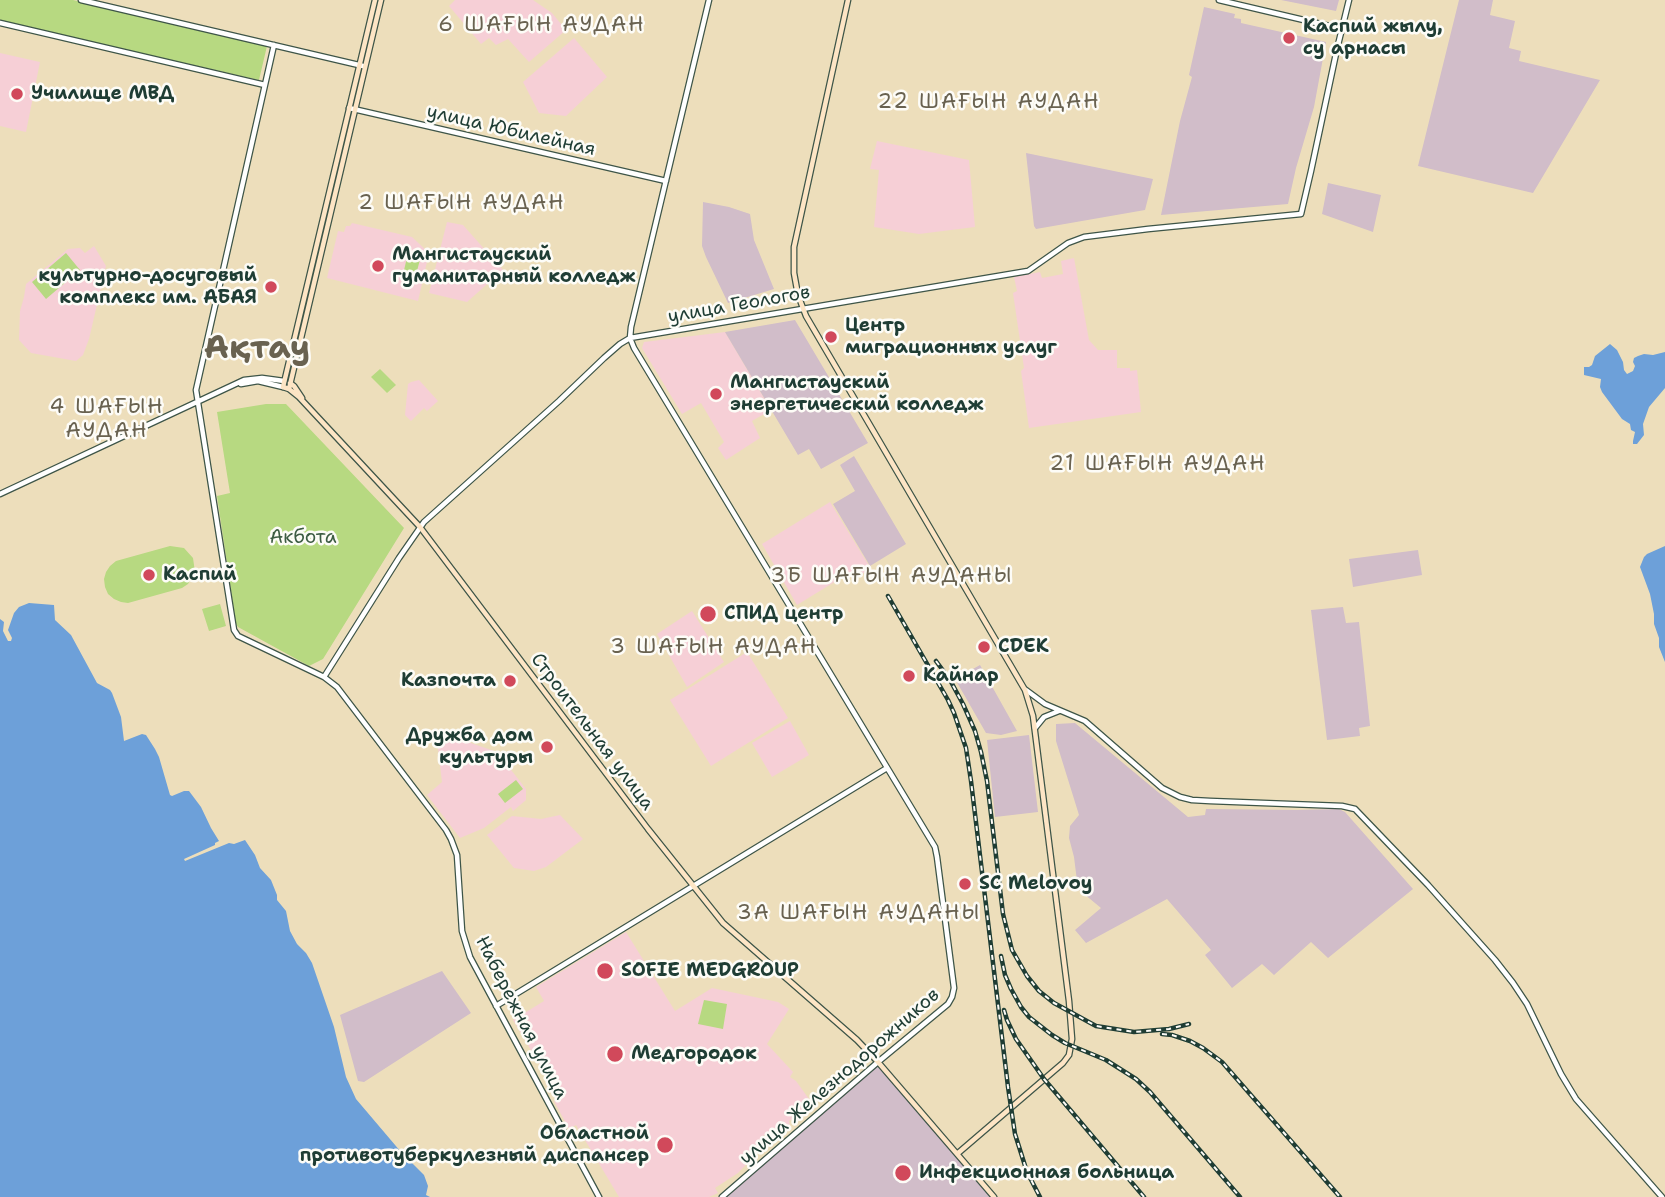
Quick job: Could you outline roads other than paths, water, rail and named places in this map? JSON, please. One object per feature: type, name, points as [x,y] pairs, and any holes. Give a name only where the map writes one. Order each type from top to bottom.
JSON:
[{"type":"main road","points":[[848,0],[793,251],[793,273],[802,308],[1025,690],[1034,716],[1069,1001],[1072,1045],[1069,1055],[957,1154]]},
{"type":"main road","points":[[352,109],[284,384],[290,387],[378,2]]},
{"type":"main road","name":"Строительная улица","points":[[290,387],[299,393],[303,402],[420,527],[486,617],[723,923],[857,1040],[994,1197]]},
{"type":"street","points":[[81,0],[362,66]]},
{"type":"street","points":[[630,338],[709,0]]},
{"type":"street","points":[[1219,0],[1342,29],[1349,0]]},
{"type":"street","points":[[0,23],[265,85]]},
{"type":"street","name":"улица Геологов","points":[[324,677],[420,527],[604,358],[630,338],[1028,271],[1068,243],[1084,237],[1301,214],[1342,29]]},
{"type":"street","points":[[274,45],[195,390],[235,634],[324,677]]},
{"type":"street","name":"улица Юбилейная","points":[[352,109],[666,181]]},
{"type":"street","name":"улица Железнодорожников","points":[[630,338],[935,848],[954,988],[953,997],[948,1004],[722,1197]]},
{"type":"street","points":[[0,494],[248,379],[262,378],[284,384]]},
{"type":"street","name":"Набережная улица","points":[[324,677],[337,687],[451,839],[459,867],[464,943],[599,1197]]},
{"type":"street","points":[[1025,690],[1038,701],[1084,721],[1162,788],[1180,797],[1210,802],[1326,805],[1355,809],[1436,894],[1513,982],[1576,1099],[1662,1197]]},
{"type":"street","points":[[1035,728],[1044,717],[1060,710]]},
{"type":"street","points":[[496,1006],[887,768]]},
{"type":"water","points":[[1610,344],[1617,350],[1627,374],[1633,371],[1634,358],[1665,352],[1665,388],[1649,407],[1643,424],[1644,435],[1637,444],[1633,444],[1635,432],[1631,430],[1630,424],[1622,419],[1602,392],[1601,379],[1584,375],[1584,367],[1592,365],[1595,356]]},
{"type":"water","points":[[1665,546],[1665,662],[1659,647],[1650,594],[1640,567],[1647,554]]},
{"type":"water","points":[[29,603],[54,605],[55,620],[71,635],[97,683],[112,693],[121,717],[124,741],[146,735],[159,757],[170,795],[189,791],[201,807],[219,841],[184,859],[185,861],[229,843],[245,840],[260,868],[271,880],[277,900],[286,911],[290,931],[297,944],[312,963],[334,1027],[346,1077],[356,1099],[424,1175],[428,1186],[426,1195],[430,1197],[0,1197],[0,619],[4,622],[3,631],[8,641],[11,641],[8,630],[14,613],[19,607]]},
{"type":"railway","points":[[888,596],[948,700],[966,748],[1015,1134],[1027,1172],[1040,1197]]},
{"type":"railway","points":[[936,661],[950,680],[975,731],[987,781],[1003,914],[1012,950],[1027,976],[1039,991],[1054,1003],[1096,1026],[1134,1032],[1189,1024]]},
{"type":"railway","points":[[1001,956],[1011,989],[1029,1017],[1065,1043],[1106,1060],[1136,1079],[1240,1197]]},
{"type":"railway","points":[[1004,1010],[1016,1039],[1044,1079],[1144,1197]]},
{"type":"railway","points":[[1162,1034],[1190,1041],[1222,1062],[1340,1197]]},
{"type":"place","name":"Каспий жылу, су арнасы","points":[[1289,38]]},
{"type":"place","name":"Училище МВД","points":[[17,94]]},
{"type":"place","name":"Мангистауский гуманитарный колледж","points":[[378,266]]},
{"type":"place","name":"культурно-досуговый комплекс им. АБАЯ","points":[[271,287]]},
{"type":"place","name":"Центр миграционных услуг","points":[[831,337]]},
{"type":"place","name":"Мангистауский энергетический колледж","points":[[716,394]]},
{"type":"place","name":"Каспий","points":[[149,575]]},
{"type":"place","name":"СПИД центр","points":[[708,614]]},
{"type":"place","name":"CDEK","points":[[984,647]]},
{"type":"place","name":"Кайнар","points":[[909,676]]},
{"type":"place","name":"Казпочта","points":[[510,681]]},
{"type":"place","name":"Дружба дом культуры","points":[[547,747]]},
{"type":"place","name":"SC Melovoy","points":[[965,884]]},
{"type":"place","name":"SOFIE MEDGROUP","points":[[605,971]]},
{"type":"place","name":"Медгородок","points":[[615,1054]]},
{"type":"place","name":"Областной противотуберкулезный диспансер","points":[[665,1145]]},
{"type":"place","name":"Инфекционная больница","points":[[903,1173]]},
{"type":"district","name":"6 ШАҒЫН АУДАН","points":[[542,26]]},
{"type":"district","name":"22 ШАҒЫН АУДАН","points":[[989,103]]},
{"type":"district","name":"2 ШАҒЫН АУДАН","points":[[462,204]]},
{"type":"district","name":"Ақтау","points":[[257,349]]},
{"type":"district","name":"4 ШАҒЫН АУДАН","points":[[107,420]]},
{"type":"district","name":"21 ШАҒЫН АУДАН","points":[[1158,465]]},
{"type":"district","name":"3Б ШАҒЫН АУДАНЫ","points":[[892,577]]},
{"type":"district","name":"3 ШАҒЫН АУДАН","points":[[714,648]]},
{"type":"district","name":"3А ШАҒЫН АУДАНЫ","points":[[859,914]]},
{"type":"park label","name":"Акбота","points":[[303,538]]}]
